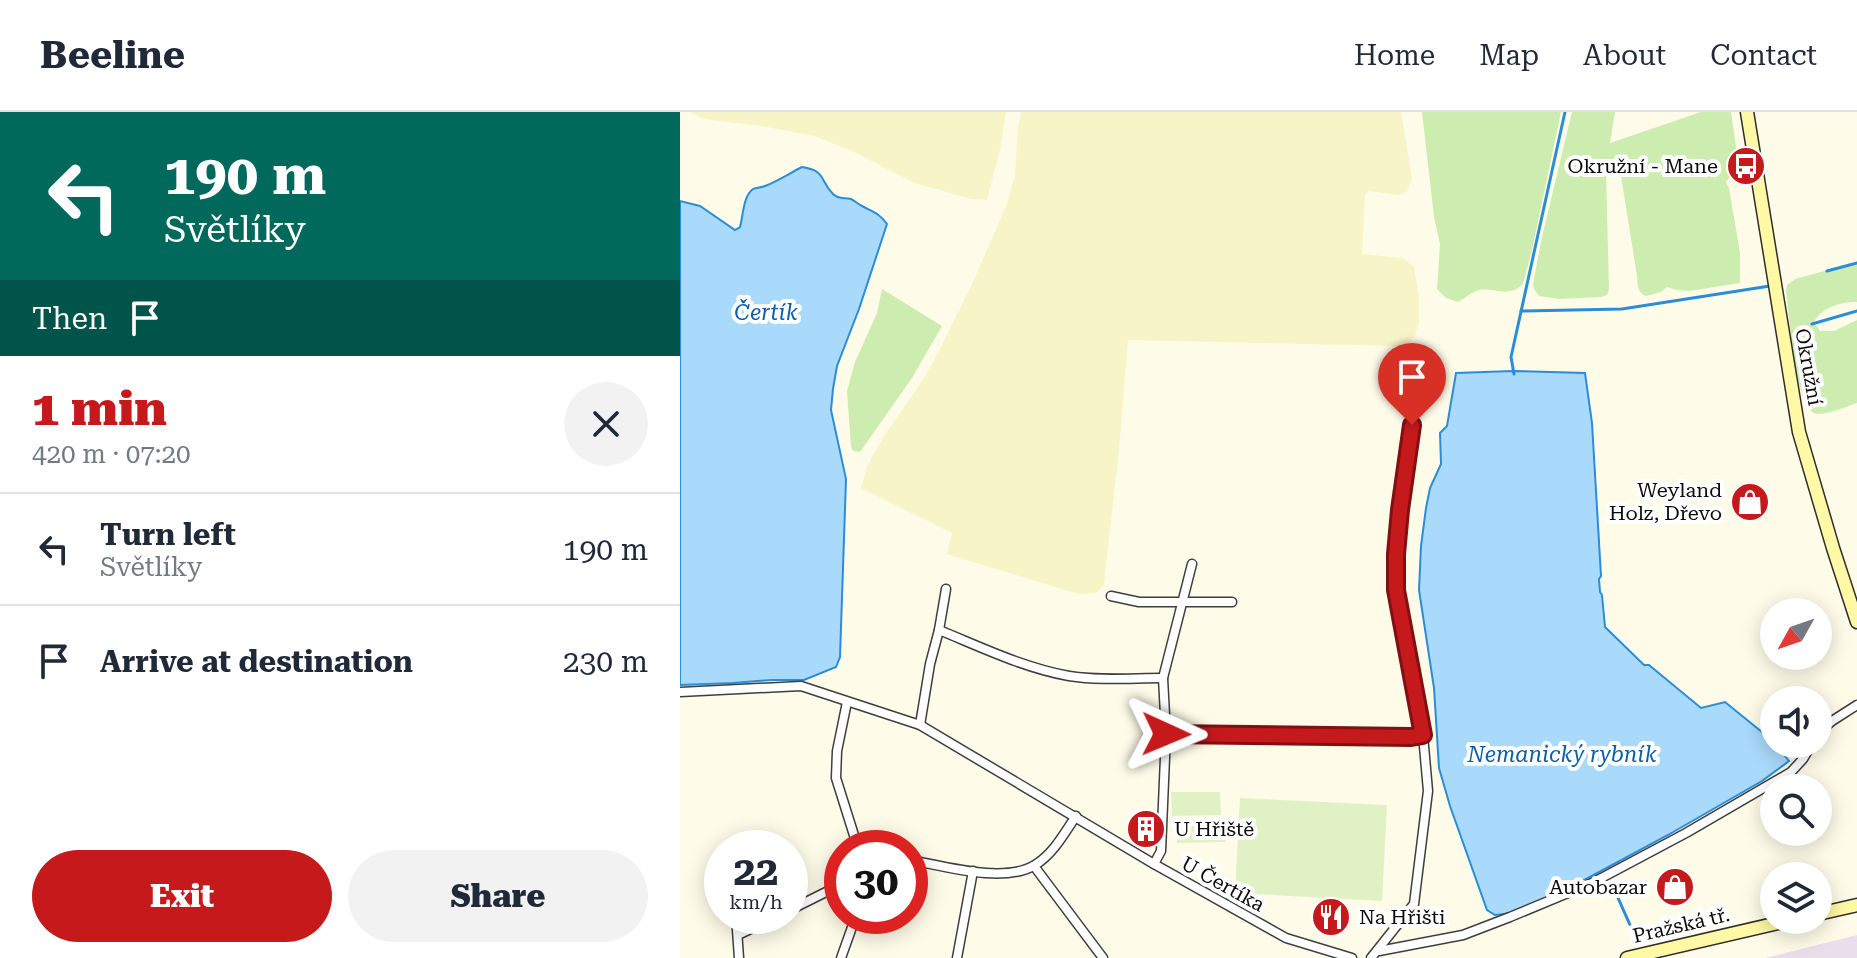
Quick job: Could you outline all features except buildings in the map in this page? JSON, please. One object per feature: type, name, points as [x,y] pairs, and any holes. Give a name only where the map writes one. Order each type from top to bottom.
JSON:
[{"type":"main road","name":"Okružní","points":[[1747,112],[1799,432],[1857,622]]},
{"type":"main road","points":[[1832,911],[1857,905]]},
{"type":"main road","name":"Pražská tř.","points":[[1627,958],[1760,927]]},
{"type":"street","points":[[1375,954],[1414,904],[1428,791],[1423,735],[1396,590],[1402,488],[1416,398]]},
{"type":"street","points":[[1154,864],[1161,851],[1166,734],[1163,678],[1192,564]]},
{"type":"street","points":[[920,725],[946,589]]},
{"type":"street","points":[[1111,596],[1139,602],[1232,602]]},
{"type":"street","points":[[939,630],[1025,664],[1069,676],[1163,678]]},
{"type":"street","name":"U Čertíka","points":[[680,692],[801,686],[920,725],[1154,864],[1286,938],[1352,958]]},
{"type":"street","points":[[847,702],[837,751],[836,778],[852,830]]},
{"type":"street","points":[[1832,721],[1857,705]]},
{"type":"street","points":[[1166,734],[1423,735]]},
{"type":"street","points":[[1375,954],[1463,935],[1592,883],[1791,772],[1804,758]]},
{"type":"street","points":[[928,863],[1009,873],[1034,866],[1054,849],[1076,816]]},
{"type":"street","points":[[1034,866],[1103,958]]},
{"type":"street","points":[[957,958],[973,871]]},
{"type":"street","points":[[841,958],[850,934]]},
{"type":"street","points":[[738,935],[739,958]]},
{"type":"shaded area","points":[[690,112],[1006,112],[987,200],[971,199],[915,183],[852,151],[814,136],[703,119]]},
{"type":"shaded area","points":[[1021,112],[1401,112],[1412,179],[1407,192],[1399,195],[1368,191],[1365,195],[1362,254],[1403,258],[1414,267],[1419,323],[1409,343],[1396,346],[1128,340],[1104,584],[1096,593],[1079,594],[947,554],[952,533],[861,488],[873,455],[937,355],[1007,204],[1015,175]]},
{"type":"shaded area","points":[[1857,935],[1857,958],[1765,958]]},
{"type":"green space","points":[[1422,112],[1561,112],[1532,250],[1523,284],[1517,289],[1505,292],[1482,290],[1458,302],[1446,298],[1437,289],[1440,244]]},
{"type":"green space","points":[[1572,112],[1615,112],[1610,143],[1701,112],[1731,112],[1739,168],[1726,183],[1740,253],[1740,283],[1689,291],[1667,287],[1646,296],[1641,293],[1621,176],[1619,171],[1612,168],[1606,171],[1607,295],[1559,299],[1539,296],[1533,284]]},
{"type":"green space","points":[[1857,262],[1857,302],[1832,306],[1814,322],[1820,331],[1834,331],[1857,320],[1857,403],[1829,412],[1814,413],[1807,406],[1798,376],[1787,285],[1795,279]]},
{"type":"green space","points":[[882,289],[942,326],[912,378],[860,452],[853,451],[847,391],[855,362],[877,313]]},
{"type":"green space","points":[[1171,792],[1220,792],[1221,815],[1172,816]]},
{"type":"green space","points":[[1240,798],[1387,805],[1382,901],[1235,893]]},
{"type":"green space","points":[[1225,819],[1226,842],[1177,843],[1177,820]]},
{"type":"water","name":"Čertík","points":[[802,167],[819,174],[835,196],[851,199],[887,224],[837,366],[833,389],[831,410],[846,479],[840,657],[836,667],[804,680],[680,685],[680,201],[700,206],[735,230],[740,227],[745,201],[753,189],[770,184]]},
{"type":"water","name":"Nemanický rybník","points":[[1456,373],[1585,373],[1592,423],[1599,579],[1605,627],[1644,665],[1649,665],[1701,708],[1725,702],[1760,730],[1760,758],[1787,758],[1789,761],[1771,774],[1760,774],[1760,782],[1562,892],[1513,913],[1495,915],[1487,910],[1439,768],[1434,688],[1419,590],[1426,508],[1430,488],[1441,464],[1440,433],[1447,426]]},
{"type":"waterway","points":[[1514,374],[1511,357],[1565,112]]},
{"type":"waterway","points":[[1827,271],[1857,263]]},
{"type":"waterway","points":[[1521,311],[1622,309],[1770,286]]},
{"type":"waterway","points":[[1812,324],[1857,311]]},
{"type":"waterway","points":[[1615,891],[1634,934]]},
{"type":"place","name":"Okružní - Mane","points":[[1746,166]]},
{"type":"place","name":"Weyland Holz, Dřevo","points":[[1750,502]]},
{"type":"place","name":"U Hřiště","points":[[1146,829]]},
{"type":"place","name":"Autobazar","points":[[1675,887]]},
{"type":"place","name":"Na Hřišti","points":[[1331,917]]},
{"type":"route","points":[[1166,734],[1423,735],[1396,590],[1402,488],[1412,425]]}]
